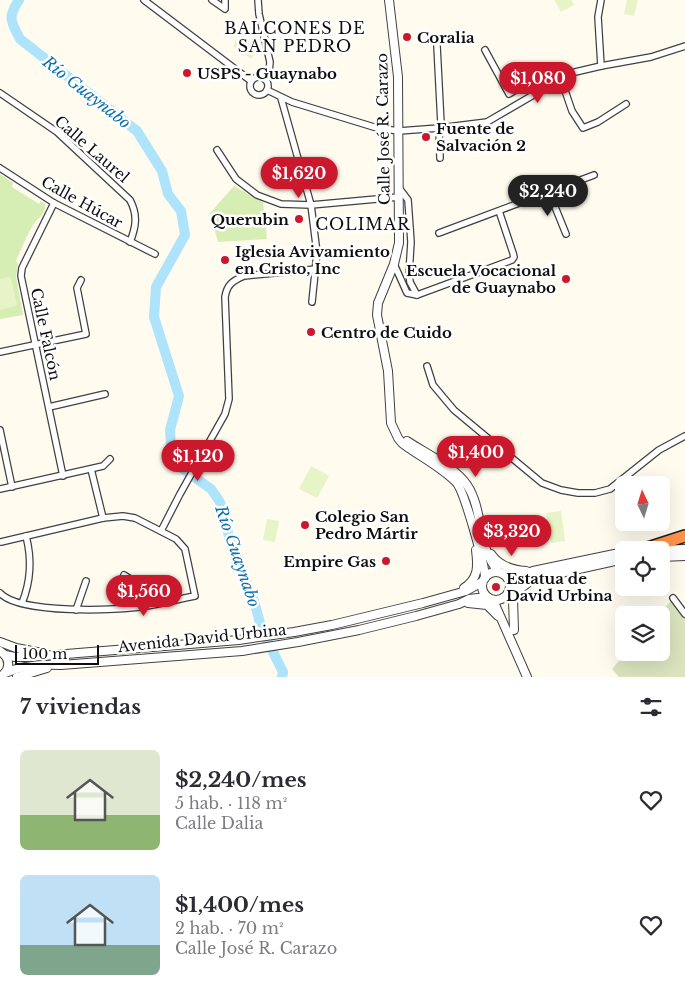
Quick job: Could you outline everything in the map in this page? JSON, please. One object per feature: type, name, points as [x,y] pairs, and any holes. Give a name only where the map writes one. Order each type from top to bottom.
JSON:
[{"type":"highway","points":[[670,541],[685,536]]},
{"type":"street","points":[[144,0],[251,81]]},
{"type":"street","points":[[212,0],[225,9],[225,0]]},
{"type":"street","points":[[258,0],[258,14],[270,62],[269,72],[265,79]]},
{"type":"street","name":"Calle José R. Carazo","points":[[389,0],[398,77],[399,243],[394,264],[378,303],[377,315],[388,372],[390,416],[395,432]]},
{"type":"street","points":[[601,0],[598,17],[601,66]]},
{"type":"street","points":[[437,46],[441,124],[439,128],[440,158]]},
{"type":"street","points":[[267,90],[281,98],[370,126],[399,131],[439,128],[486,122],[572,73],[651,58],[685,46]]},
{"type":"street","points":[[484,50],[509,94],[529,82],[537,93]]},
{"type":"street","points":[[257,76],[265,79],[268,83],[267,90],[261,94],[254,94],[250,88],[251,81],[257,76]]},
{"type":"street","points":[[560,79],[572,111],[583,128],[598,122],[626,104]]},
{"type":"street","name":"Calle Laurel","points":[[0,93],[57,132],[130,200],[135,212],[136,221],[136,229],[130,242]]},
{"type":"street","points":[[281,98],[311,205],[317,253],[312,302]]},
{"type":"street","points":[[217,150],[236,179],[257,195],[281,204],[311,205],[399,197]]},
{"type":"street","name":"Calle Húcar","points":[[0,168],[54,203],[155,254]]},
{"type":"street","points":[[439,233],[594,175]]},
{"type":"street","points":[[399,188],[408,200],[411,242],[409,274],[410,282],[417,295]]},
{"type":"street","points":[[549,192],[566,234]]},
{"type":"street","name":"Calle Falcón","points":[[54,203],[22,268],[20,276],[63,476]]},
{"type":"street","points":[[394,264],[407,292],[417,295],[514,259],[514,253],[499,211]]},
{"type":"street","points":[[162,531],[224,414],[229,399],[226,289],[236,279],[244,276],[316,269]]},
{"type":"street","points":[[0,352],[86,334],[77,288],[81,280]]},
{"type":"street","points":[[427,366],[433,385],[454,410],[542,482],[561,490],[586,493],[610,490],[659,450],[685,436]]},
{"type":"street","points":[[49,407],[105,394]]},
{"type":"street","points":[[0,430],[12,486]]},
{"type":"street","points":[[395,432],[402,443],[442,470],[459,486],[481,553],[485,571],[483,591],[490,598],[510,629]]},
{"type":"street","points":[[395,432],[445,466],[466,484],[471,494],[492,562],[509,581],[510,629],[526,676]]},
{"type":"street","points":[[0,489],[103,466],[110,459]]},
{"type":"street","points":[[91,469],[103,518]]},
{"type":"street","points":[[0,593],[7,598],[22,603],[76,610],[145,606],[194,596],[185,549],[176,540],[162,531],[135,518],[123,516],[103,518],[1,542]]},
{"type":"street","points":[[22,603],[27,592],[30,566],[26,536]]},
{"type":"street","points":[[453,593],[467,586],[476,576],[478,567],[475,536]]},
{"type":"street","points":[[487,548],[494,559],[504,566],[518,570],[533,571]]},
{"type":"street","points":[[670,549],[685,549]]},
{"type":"street","points":[[484,580],[490,573],[519,576],[533,571],[615,554]]},
{"type":"street","points":[[670,557],[685,556]]},
{"type":"street","points":[[490,598],[500,599],[523,581],[615,561]]},
{"type":"street","points":[[124,575],[132,580],[145,606]]},
{"type":"street","points":[[510,629],[513,598],[521,588],[540,578]]},
{"type":"street","name":"Avenida David Urbina","points":[[3,653],[23,658],[239,640],[294,632],[373,616],[423,603],[453,593],[466,591],[484,580]]},
{"type":"street","points":[[76,610],[86,581]]},
{"type":"street","name":"Avenida David Urbina","points":[[3,675],[15,669],[39,665],[61,665],[242,651],[359,630],[459,604],[478,597],[490,598]]},
{"type":"street","points":[[673,598],[685,614]]},
{"type":"street","points":[[459,604],[475,602],[487,605],[510,629]]},
{"type":"street","points":[[0,642],[26,650],[59,654]]},
{"type":"street","points":[[3,653],[9,666],[3,675]]},
{"type":"street","points":[[17,677],[40,669],[61,665]]},
{"type":"green space","points":[[554,0],[571,0],[574,5],[561,12]]},
{"type":"green space","points":[[627,0],[638,0],[634,16],[624,14]]},
{"type":"green space","points":[[240,37],[258,49],[251,59],[233,46]]},
{"type":"green space","points":[[0,174],[13,183],[12,187],[39,204],[41,201],[45,204],[45,208],[34,224],[16,260],[18,264],[16,276],[23,315],[0,319]]},
{"type":"green space","points":[[234,186],[263,202],[267,239],[218,242],[210,213]]},
{"type":"green space","points":[[11,278],[17,304],[0,310],[0,279]]},
{"type":"green space","points":[[311,466],[329,476],[317,498],[299,489]]},
{"type":"green space","points":[[561,511],[565,541],[551,543],[546,513]]},
{"type":"green space","points":[[267,519],[279,521],[275,542],[263,540]]},
{"type":"green space","points":[[671,601],[685,619],[685,677],[619,677],[612,669],[619,661],[670,661],[670,606],[666,606]]},
{"type":"water","points":[[543,522],[544,529],[530,532],[528,524]]},
{"type":"waterway","name":"Río Guaynabo","points":[[19,0],[13,11],[12,20],[20,39],[137,131],[162,171],[168,194],[181,211],[185,235],[156,287],[154,317],[179,396],[170,430],[172,461],[211,489],[220,502],[232,548],[254,601],[262,630],[283,672],[282,677]]},
{"type":"place","name":"Coralia","points":[[407,37]]},
{"type":"place","name":"USPS - Guaynabo","points":[[187,73]]},
{"type":"place","name":"Fuente de Salvación 2","points":[[426,137]]},
{"type":"place","name":"Querubin","points":[[299,219]]},
{"type":"place","name":"Iglesia Avivamiento en Cristo, Inc","points":[[225,260]]},
{"type":"place","name":"Escuela Vocacional de Guaynabo","points":[[566,279]]},
{"type":"place","name":"Centro de Cuido","points":[[311,332]]},
{"type":"place","name":"Colegio San Pedro Mártir","points":[[305,525]]},
{"type":"place","name":"Empire Gas","points":[[386,561]]},
{"type":"place","name":"Estatua de David Urbina","points":[[496,587]]},
{"type":"district","name":"BALCONES DE SAN PEDRO","points":[[295,37]]},
{"type":"district","name":"COLIMAR","points":[[363,224]]}]
